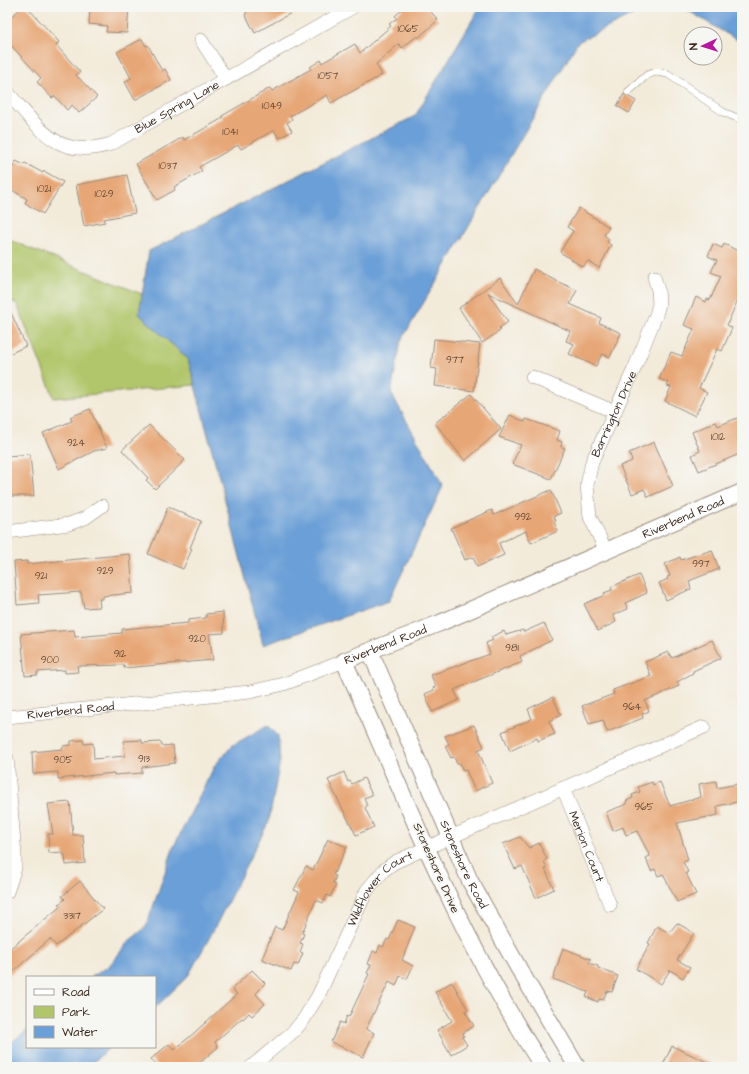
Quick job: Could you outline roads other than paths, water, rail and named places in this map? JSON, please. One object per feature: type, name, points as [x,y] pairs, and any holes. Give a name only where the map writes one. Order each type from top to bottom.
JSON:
[{"type":"street","name":"Blue Spring Lane","points":[[7,92],[47,136],[59,144],[76,149],[94,149],[111,144],[354,7]]},
{"type":"street","points":[[201,40],[226,79]]},
{"type":"street","name":"Barrington Drive","points":[[606,551],[590,517],[587,486],[592,462],[656,315],[658,290],[654,277]]},
{"type":"street","points":[[532,377],[615,412]]},
{"type":"street","name":"Riverbend Road","points":[[7,716],[250,692],[284,684],[440,623],[742,492]]},
{"type":"street","points":[[7,532],[69,524],[85,518],[102,506]]},
{"type":"street","name":"Stoneshore Road","points":[[370,651],[470,881],[511,956],[577,1067]]},
{"type":"street","name":"Stoneshore Drive","points":[[344,661],[428,848],[454,910],[484,969],[521,1034],[543,1067]]},
{"type":"street","name":"Wildflower Court","points":[[252,1067],[294,1030],[304,1019],[319,994],[367,890],[372,881],[384,870],[395,862],[704,727]]},
{"type":"street","points":[[7,758],[15,868],[7,892]]},
{"type":"street","name":"Merion Court","points":[[563,788],[610,905]]},
{"type":"lane","points":[[628,92],[646,75],[656,72],[668,74],[723,112],[742,120]]},
{"type":"water","points":[[480,7],[649,7],[578,42],[401,341],[391,393],[443,486],[389,601],[263,645],[188,359],[139,314],[149,251],[415,116]]},
{"type":"water","points":[[682,7],[742,7],[742,43],[723,32],[723,26],[714,26]]},
{"type":"water","points":[[268,725],[278,736],[280,761],[269,821],[211,935],[188,976],[156,1007],[156,976],[93,976],[109,966],[129,941],[146,927],[174,846],[215,765],[233,745]]},
{"type":"water","points":[[26,1031],[26,1048],[109,1048],[88,1067],[7,1067],[7,1046]]}]
